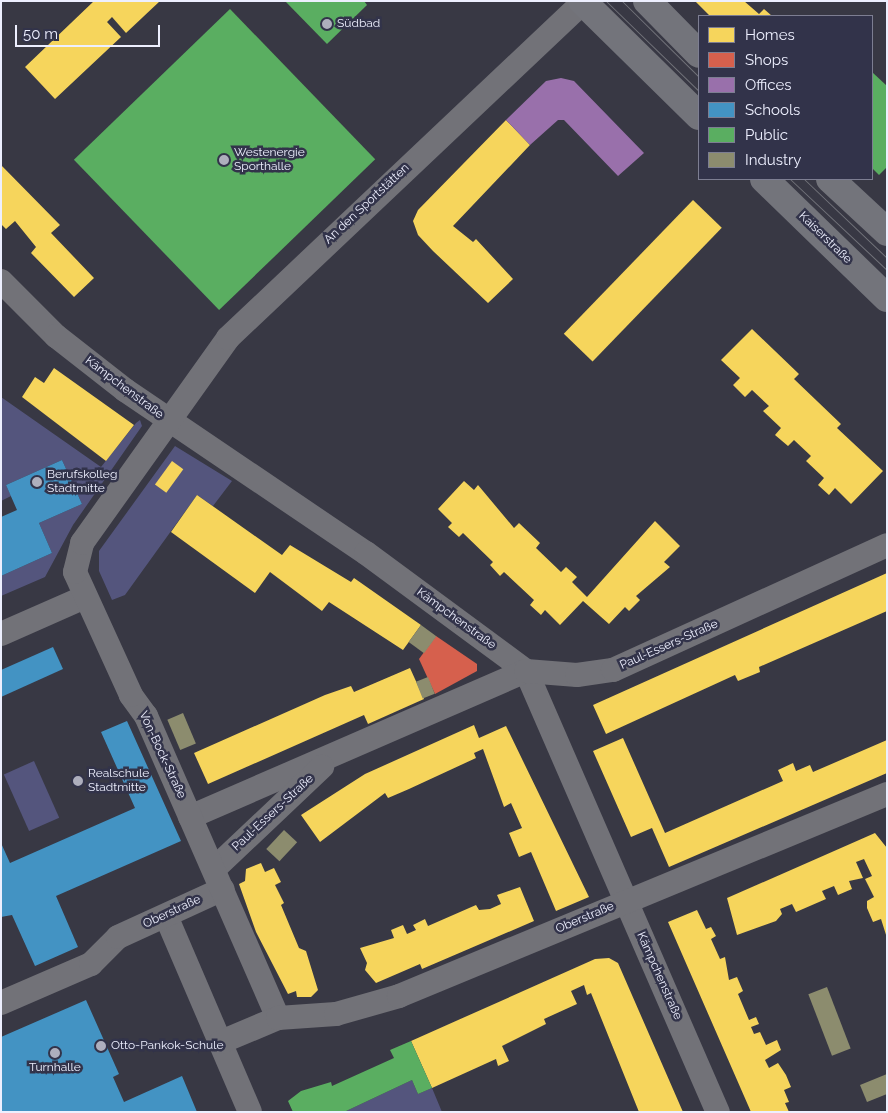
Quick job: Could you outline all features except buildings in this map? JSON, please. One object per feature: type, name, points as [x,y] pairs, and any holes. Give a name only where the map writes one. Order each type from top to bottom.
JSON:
[{"type":"main road","points":[[648,1],[698,53]]},
{"type":"main road","points":[[583,2],[698,115]]},
{"type":"main road","name":"Kaiserstraße","points":[[765,180],[887,298]]},
{"type":"main road","points":[[831,180],[887,232]]},
{"type":"street","name":"An den Sportstätten","points":[[170,422],[228,338],[583,2]]},
{"type":"street","name":"Kämpchenstraße","points":[[1,281],[56,336],[170,422],[366,553],[526,671],[718,1112]]},
{"type":"street","name":"Von-Bock-Straße","points":[[170,422],[82,543],[75,572],[131,695],[146,716],[218,879]]},
{"type":"street","name":"Paul-Essers-Straße","points":[[190,817],[332,757],[526,671],[576,675],[613,670],[887,545]]},
{"type":"street","points":[[1,634],[85,597]]},
{"type":"street","name":"Paul-Essers-Straße","points":[[218,879],[332,757]]},
{"type":"street","name":"Oberstraße","points":[[220,1042],[278,1018],[336,1014],[399,996],[887,794]]},
{"type":"street","points":[[218,879],[278,1018]]},
{"type":"street","name":"Oberstraße","points":[[1,1003],[91,964],[118,937],[166,916],[218,879]]},
{"type":"street","points":[[166,916],[250,1112]]},
{"type":"shaded area","points":[[1,397],[101,467],[136,423],[140,420],[142,426],[73,525],[45,577],[1,596],[1,576],[52,553],[39,523],[82,504],[62,460],[6,485],[11,496],[1,501]]},
{"type":"shaded area","points":[[175,446],[232,481],[213,506],[197,495],[125,595],[112,600],[99,571],[99,551]]},
{"type":"shaded area","points":[[34,761],[59,818],[29,831],[4,774]]},
{"type":"shaded area","points":[[412,1080],[418,1094],[432,1088],[442,1112],[344,1112]]},
{"type":"tram line","points":[[606,1],[698,90]]},
{"type":"tram line","points":[[622,1],[698,76]]},
{"type":"tram line","points":[[791,180],[887,270]]},
{"type":"tram line","points":[[805,180],[887,258]]},
{"type":"place","name":"Südbad","points":[[327,24]]},
{"type":"place","name":"Westenergie Sporthalle","points":[[224,160]]},
{"type":"place","name":"Berufskolleg Stadtmitte","points":[[37,482]]},
{"type":"place","name":"Realschule Stadtmitte","points":[[78,781]]},
{"type":"place","name":"Otto-Pankok-Schule","points":[[101,1046]]},
{"type":"place","name":"Turnhalle","points":[[55,1053]]}]
